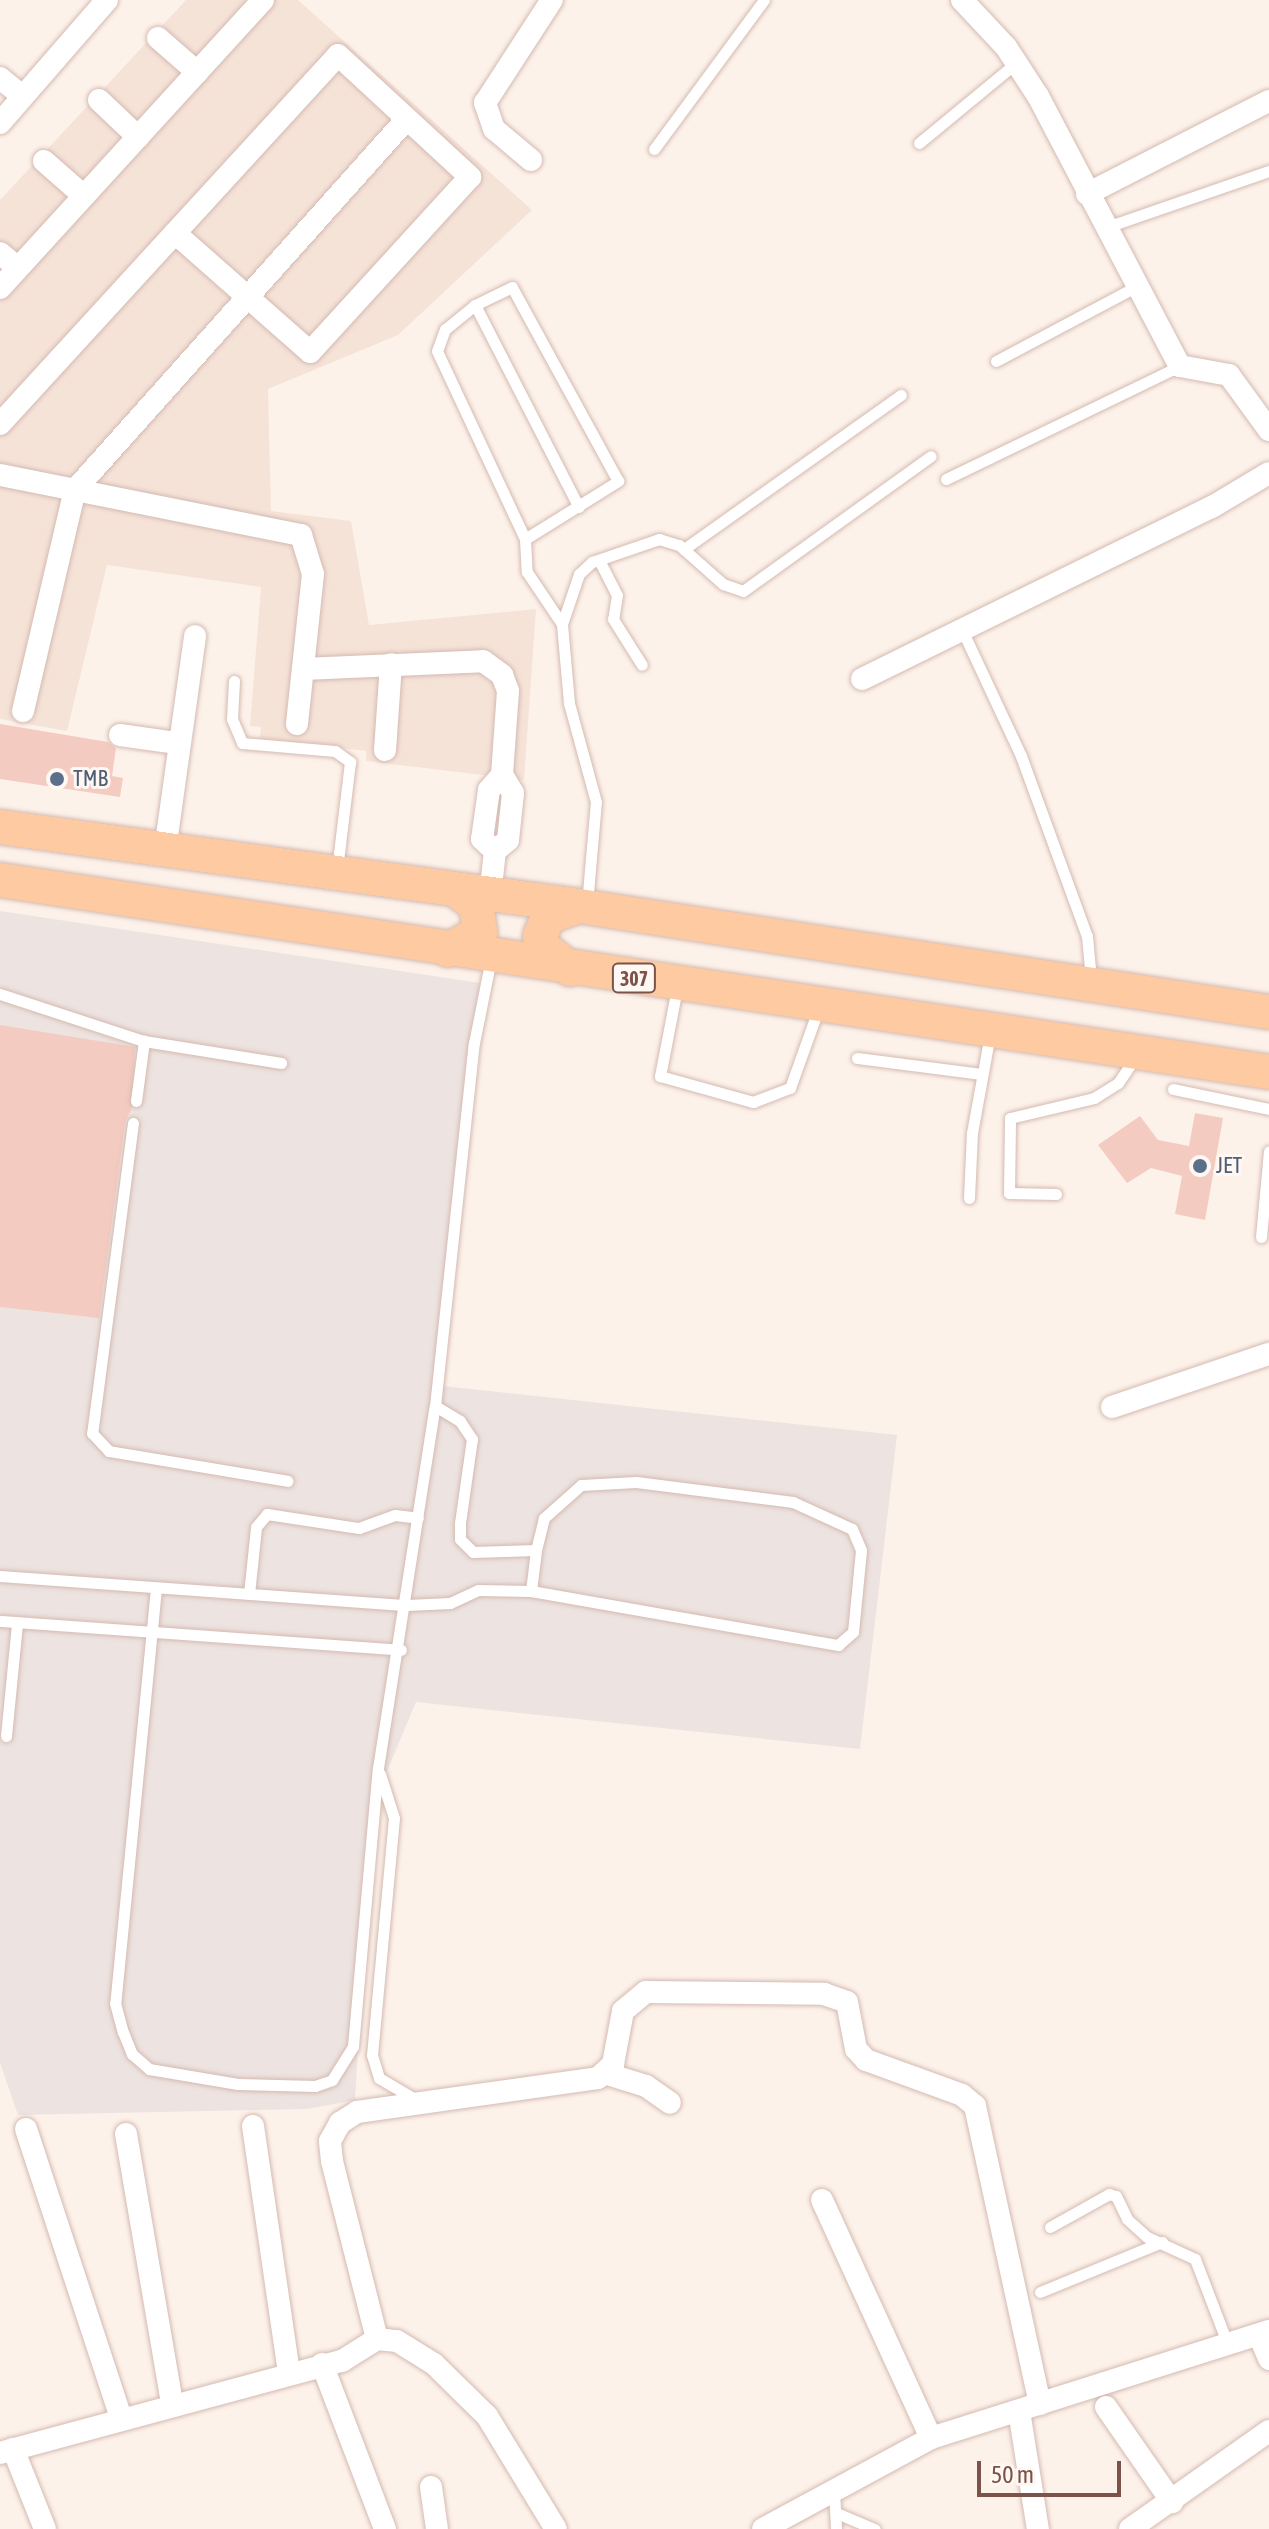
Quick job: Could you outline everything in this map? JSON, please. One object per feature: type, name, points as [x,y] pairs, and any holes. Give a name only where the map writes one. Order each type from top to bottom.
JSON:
[{"type":"main road","points":[[0,827],[583,907],[1269,1012]]},
{"type":"main road","name":"307","points":[[0,880],[491,958],[1269,1072]]},
{"type":"main road","points":[[448,950],[480,932],[480,913],[474,894]]},
{"type":"main road","points":[[570,969],[543,947],[540,936],[548,917],[583,907]]},
{"type":"street","points":[[0,123],[21,95],[107,0]]},
{"type":"street","points":[[531,160],[494,129],[485,103],[552,0]]},
{"type":"street","points":[[962,0],[1016,63],[1180,366],[1229,375],[1269,430]]},
{"type":"street","points":[[0,288],[257,2]]},
{"type":"street","points":[[158,38],[197,72]]},
{"type":"street","points":[[0,424],[338,55],[470,177],[310,352],[175,233]]},
{"type":"street","points":[[0,78],[21,95]]},
{"type":"street","points":[[99,100],[138,137]]},
{"type":"street","points":[[1087,194],[1269,101]]},
{"type":"street","points":[[23,711],[75,490],[407,119]]},
{"type":"street","points":[[44,161],[84,196]]},
{"type":"street","points":[[0,253],[18,268]]},
{"type":"street","points":[[862,679],[963,632],[1269,473]]},
{"type":"street","points":[[0,475],[301,535],[313,574],[297,724]]},
{"type":"street","points":[[165,850],[177,743],[195,636]]},
{"type":"street","points":[[303,669],[473,660],[502,675],[508,691],[502,775],[489,790],[482,839],[495,851],[474,894]]},
{"type":"street","points":[[385,750],[391,664]]},
{"type":"street","points":[[120,735],[177,743]]},
{"type":"street","points":[[1112,1407],[1269,1354]]},
{"type":"street","points":[[377,2339],[330,2141],[340,2123],[357,2112],[580,2083],[604,2073],[618,2049],[623,2011],[646,1992],[824,1994],[847,2002],[856,2049],[866,2060],[962,2095],[975,2106],[1029,2407],[1038,2529]]},
{"type":"street","points":[[604,2073],[646,2086],[670,2103]]},
{"type":"street","points":[[253,2126],[289,2373]]},
{"type":"street","points":[[26,2129],[121,2418]]},
{"type":"street","points":[[126,2134],[172,2404]]},
{"type":"street","points":[[822,2200],[931,2438]]},
{"type":"street","points":[[763,2529],[931,2438],[1264,2333],[1269,2359]]},
{"type":"street","points":[[45,2529],[7,2451],[172,2404],[342,2361],[377,2339],[418,2351],[487,2416],[554,2529]]},
{"type":"street","points":[[322,2364],[385,2529]]},
{"type":"street","points":[[1106,2407],[1172,2502]]},
{"type":"street","points":[[1144,2526],[1269,2431]]},
{"type":"street","points":[[431,2487],[437,2529]]},
{"type":"lane","points":[[654,149],[764,0]]},
{"type":"lane","points":[[919,143],[1016,63]]},
{"type":"lane","points":[[1104,228],[1269,171]]},
{"type":"lane","points":[[996,361],[1135,287]]},
{"type":"lane","points":[[525,539],[611,489],[618,481],[520,290],[503,289],[475,305],[445,329],[437,351],[525,539],[527,572],[562,624]]},
{"type":"lane","points":[[475,305],[579,507]]},
{"type":"lane","points":[[946,479],[1180,366]]},
{"type":"lane","points":[[684,549],[901,395]]},
{"type":"lane","points":[[583,907],[596,802],[569,703],[562,624],[579,574],[599,560],[659,539],[684,549],[723,584],[743,591],[931,456]]},
{"type":"lane","points":[[599,560],[617,595],[613,619],[642,665]]},
{"type":"lane","points":[[963,632],[1021,756],[1087,936],[1091,984]]},
{"type":"lane","points":[[234,681],[232,719],[242,743],[335,751],[350,762],[337,875]]},
{"type":"lane","points":[[156,1588],[148,1635],[115,2003],[132,2054],[149,2069],[238,2084],[315,2086],[332,2080],[346,2063],[353,2046],[378,1768],[401,1650],[435,1406],[474,1043],[491,958]]},
{"type":"lane","points":[[677,985],[660,1076],[753,1102],[790,1088],[820,1005]]},
{"type":"lane","points":[[0,994],[144,1041],[281,1063]]},
{"type":"lane","points":[[969,1198],[982,1074],[991,1030]]},
{"type":"lane","points":[[136,1101],[144,1041]]},
{"type":"lane","points":[[1056,1194],[1009,1193],[1010,1118],[1094,1098],[1118,1083],[1140,1051]]},
{"type":"lane","points":[[857,1058],[982,1074]]},
{"type":"lane","points":[[1173,1089],[1269,1109]]},
{"type":"lane","points":[[133,1123],[92,1433],[109,1451],[288,1481]]},
{"type":"lane","points":[[1261,1237],[1269,1151]]},
{"type":"lane","points":[[435,1406],[460,1421],[472,1439],[460,1539],[473,1552],[494,1555],[536,1550]]},
{"type":"lane","points":[[0,1576],[407,1605],[450,1603],[478,1590],[531,1591],[838,1645],[853,1632],[861,1550],[852,1529],[793,1502],[636,1482],[581,1485],[544,1518],[531,1591]]},
{"type":"lane","points":[[249,1594],[256,1527],[267,1514],[359,1528],[395,1515],[418,1518]]},
{"type":"lane","points":[[0,1621],[148,1635],[401,1650]]},
{"type":"lane","points":[[6,1736],[17,1623]]},
{"type":"lane","points":[[378,1768],[394,1818],[372,2055],[379,2078],[422,2104]]},
{"type":"lane","points":[[1050,2227],[1109,2194],[1138,2229],[1195,2259],[1228,2345]]},
{"type":"lane","points":[[1040,2292],[1163,2242]]},
{"type":"lane","points":[[834,2488],[839,2514],[836,2529]]},
{"type":"lane","points":[[839,2514],[875,2529]]},
{"type":"shaded area","points":[[186,0],[298,0],[532,210],[398,335],[268,389],[271,511],[351,521],[369,625],[536,609],[524,780],[366,761],[366,751],[260,738],[261,727],[250,726],[261,587],[107,565],[67,731],[0,719],[0,200]]},
{"type":"shaded area","points":[[0,911],[480,983],[442,1386],[897,1435],[860,1749],[416,1702],[372,1807],[355,2100],[307,2109],[18,2115],[0,2063]]},
{"type":"building","points":[[0,724],[108,742],[116,748],[112,776],[123,778],[120,797],[0,779]]},
{"type":"building","points":[[0,1025],[135,1047],[132,1108],[125,1122],[99,1318],[0,1307]]},
{"type":"building","points":[[1195,1113],[1223,1118],[1205,1220],[1175,1214],[1182,1176],[1151,1168],[1127,1183],[1098,1145],[1140,1116],[1158,1140],[1189,1146]]},
{"type":"place","name":"TMB","points":[[57,779]]},
{"type":"place","name":"JET","points":[[1200,1166]]}]
